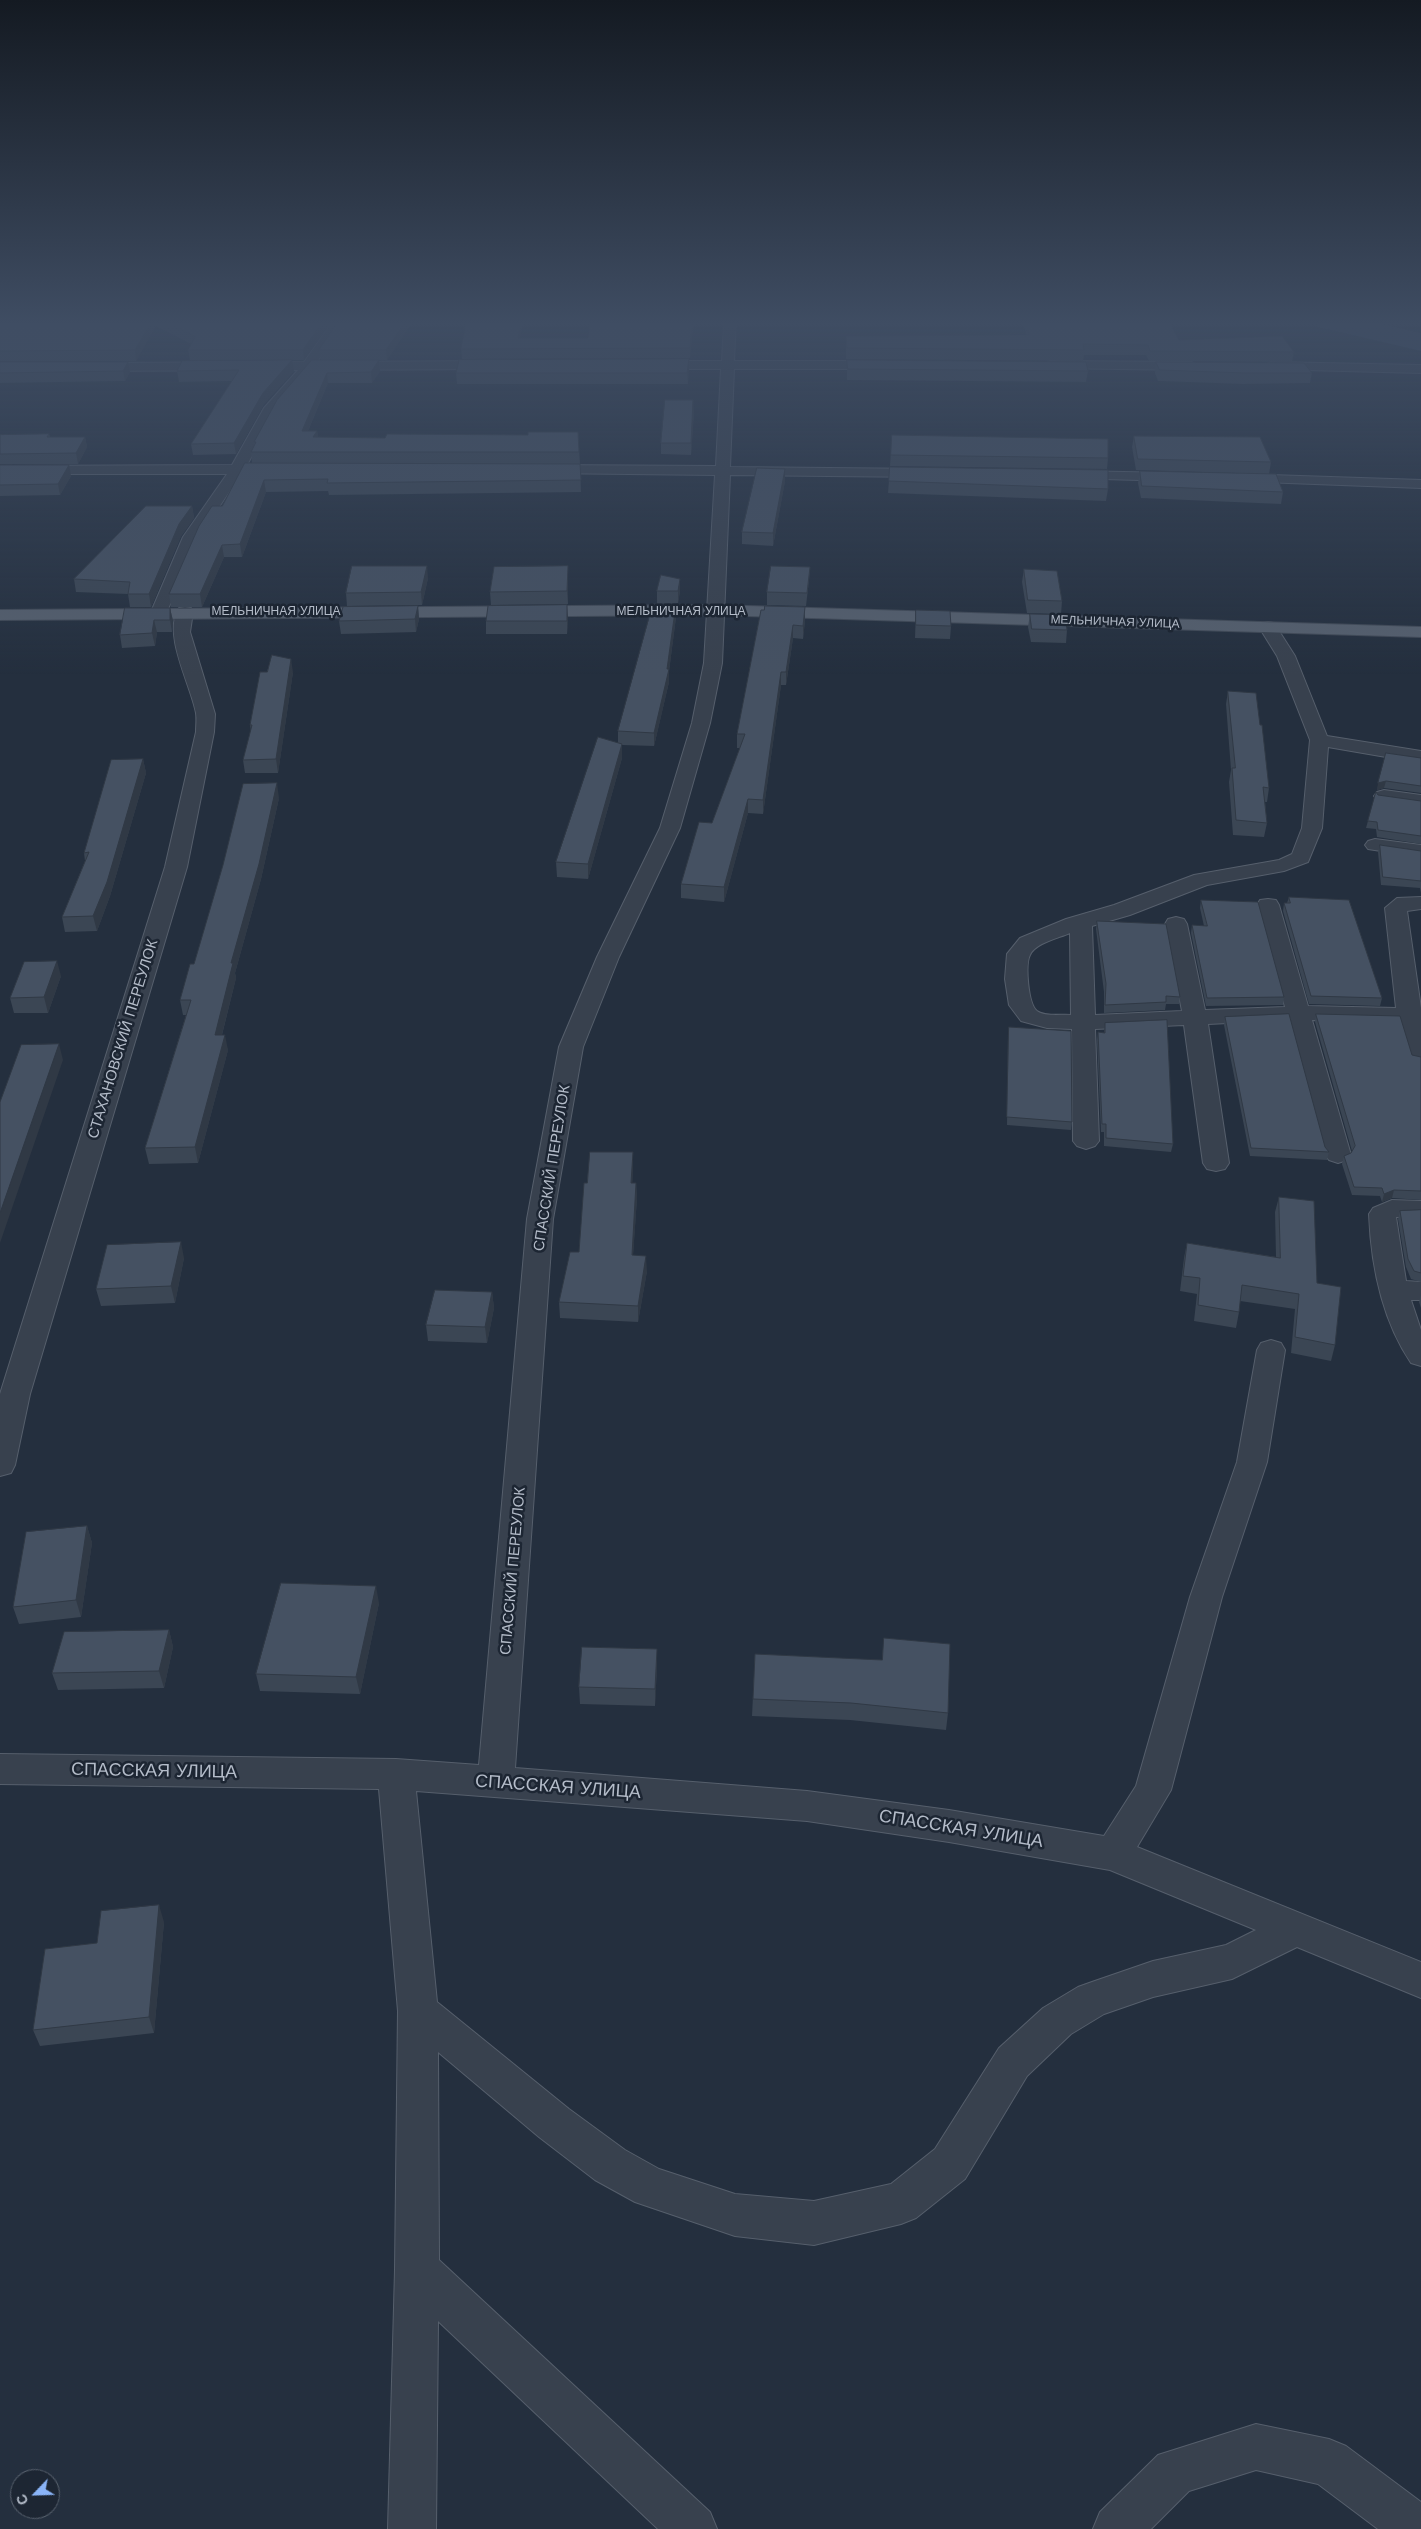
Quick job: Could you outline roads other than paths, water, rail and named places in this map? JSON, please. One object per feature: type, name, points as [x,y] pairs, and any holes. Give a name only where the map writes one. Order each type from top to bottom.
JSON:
[{"type":"main road","name":"МЕЛЬНИЧНАЯ УЛИЦА","points":[[0,615],[159,612],[715,610],[1421,632]]},
{"type":"street","points":[[159,612],[191,537],[237,469],[254,439]]},
{"type":"street","name":"СПАССКИЙ ПЕРЕУЛОК","points":[[496,1782],[540,1219],[571,1047],[608,957],[670,828],[706,697],[713,663],[725,439]]},
{"type":"street","points":[[0,470],[297,469]]},
{"type":"street","points":[[525,469],[723,469],[942,473]]},
{"type":"street","points":[[1052,475],[1191,477]]},
{"type":"street","points":[[1221,478],[1421,484]]},
{"type":"street","name":"СТАХАНОВСКИЙ ПЕРЕУЛОК","points":[[0,1465],[15,1394],[176,867],[205,732],[206,714],[181,632],[185,612]]},
{"type":"street","points":[[1268,627],[1286,656],[1319,740],[1312,828],[1301,858],[1284,865],[1202,880],[1028,943],[1018,954],[1016,979],[1021,1005],[1029,1016],[1047,1021],[1085,1022],[1298,1013],[1415,1015]]},
{"type":"street","points":[[1319,740],[1421,757]]},
{"type":"street","points":[[1384,796],[1421,801]]},
{"type":"street","points":[[1375,845],[1421,851]]},
{"type":"street","points":[[1421,903],[1405,903],[1396,908],[1421,1057]]},
{"type":"street","points":[[1268,905],[1338,1155]]},
{"type":"street","points":[[1082,922],[1086,1141]]},
{"type":"street","points":[[1176,924],[1195,1017],[1216,1162]]},
{"type":"street","points":[[1421,1209],[1392,1208],[1382,1214],[1382,1227],[1408,1290],[1410,1342],[1421,1356]]},
{"type":"street","points":[[1113,1854],[1153,1790],[1206,1597],[1252,1462],[1271,1350]]},
{"type":"street","name":"СПАССКАЯ УЛИЦА","points":[[0,1769],[396,1774],[807,1806],[949,1826],[1113,1854],[1421,1980]]},
{"type":"street","points":[[396,1774],[418,2011],[417,2270],[412,2529]]},
{"type":"street","points":[[418,2011],[554,2123],[610,2165],[650,2187],[735,2215],[814,2223],[901,2203],[950,2164],[1013,2062],[1057,2022],[1092,2000],[1153,1979],[1232,1961],[1296,1928]]},
{"type":"street","points":[[417,2270],[693,2529]]},
{"type":"street","points":[[1116,2529],[1175,2472],[1256,2447],[1329,2463],[1418,2529]]}]
